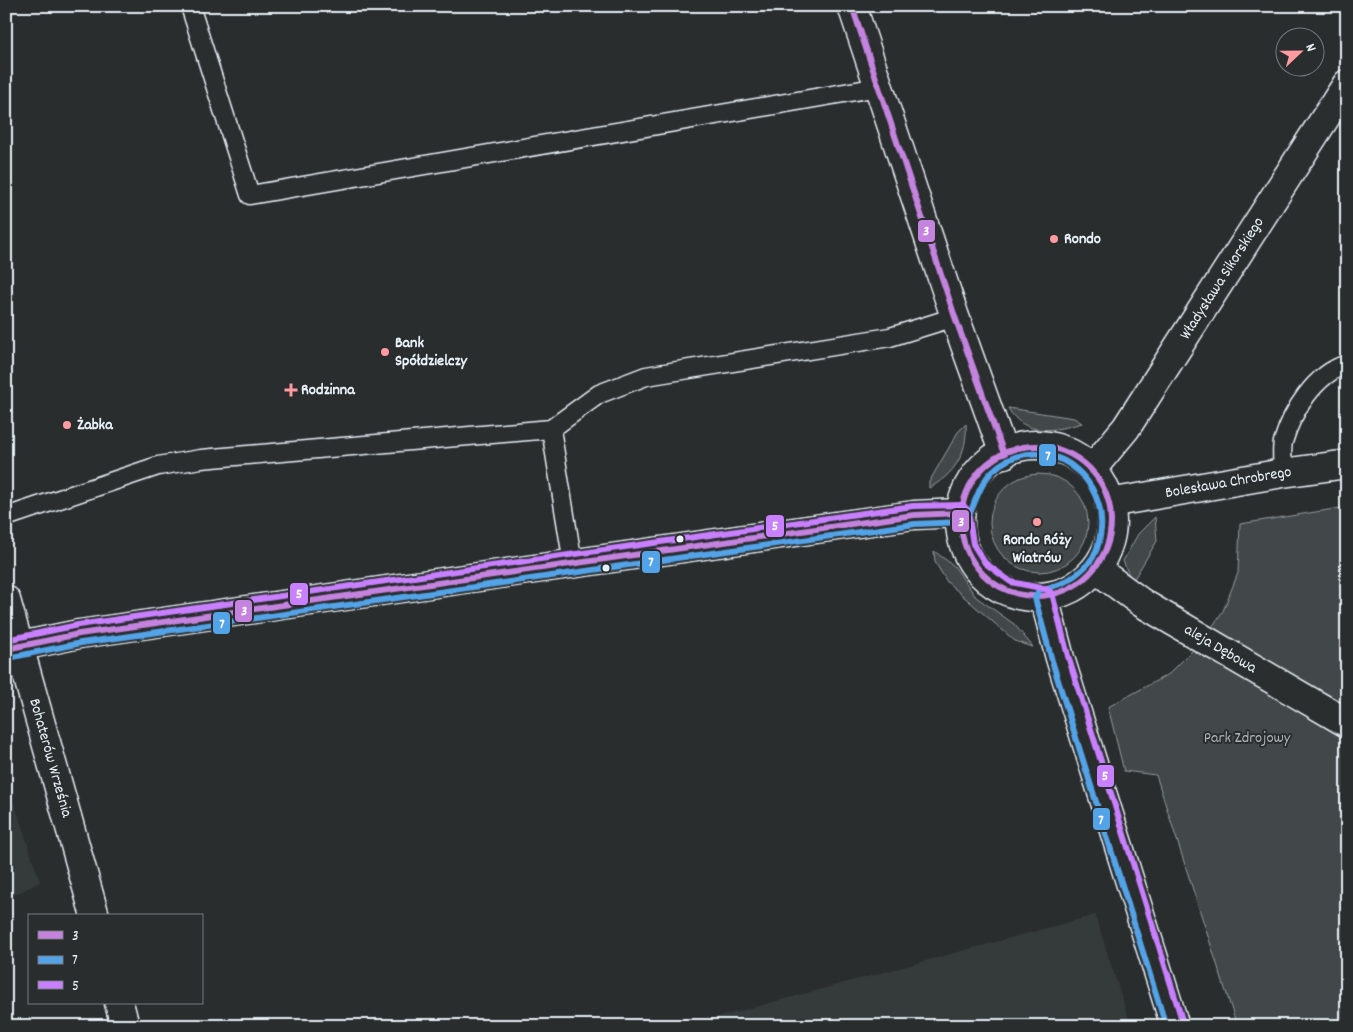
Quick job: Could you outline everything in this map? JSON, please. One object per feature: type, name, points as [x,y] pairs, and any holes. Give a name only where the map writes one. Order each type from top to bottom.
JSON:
[{"type":"street","points":[[852,6],[955,318],[1004,454]]},
{"type":"street","name":"Władysława Sikorskiego","points":[[1092,469],[1126,428],[1347,84]]},
{"type":"street","points":[[1040,445],[1062,449],[1078,457],[1092,469],[1102,483],[1110,503],[1111,531],[1106,552],[1096,569],[1076,587],[1052,596],[1029,597],[1004,590],[977,569],[964,546],[960,512],[973,479],[990,460],[1014,448],[1040,445]]},
{"type":"street","name":"Bolesława Chrobrego","points":[[1110,503],[1283,473],[1347,464]]},
{"type":"street","points":[[13,648],[79,634],[904,516],[960,512]]},
{"type":"street","name":"aleja Dębowa","points":[[1096,569],[1142,603],[1347,723]]},
{"type":"street","points":[[1044,597],[1071,695],[1175,1026]]},
{"type":"street","name":"Bohaterów Września","points":[[6,600],[13,648],[94,914]]},
{"type":"street","points":[[119,1004],[125,1026]]},
{"type":"lane","points":[[190,6],[250,195],[879,87]]},
{"type":"lane","points":[[6,517],[158,466],[201,459],[551,429],[599,394],[646,376],[890,336],[955,318]]},
{"type":"lane","points":[[1283,473],[1283,443],[1301,403],[1325,374],[1347,364]]},
{"type":"lane","points":[[551,429],[573,564]]},
{"type":"shaded area","points":[[6,778],[40,882],[6,899]]},
{"type":"shaded area","points":[[1095,915],[1131,1026],[685,1026]]},
{"type":"green space","points":[[1008,408],[1074,418],[1082,423],[1051,429],[1031,428],[1023,424]]},
{"type":"green space","points":[[966,424],[965,444],[958,462],[946,477],[929,488],[929,482],[958,432]]},
{"type":"green space","points":[[1039,474],[1058,477],[1074,488],[1085,504],[1088,523],[1085,542],[1074,558],[1058,569],[1039,572],[1020,569],[1004,558],[993,542],[990,523],[993,504],[1004,488],[1020,477]]},
{"type":"green space","name":"Park Zdrojowy","points":[[1347,507],[1347,1026],[1237,1026],[1156,775],[1124,771],[1108,707],[1169,674],[1204,639],[1223,611],[1238,573],[1240,524]]},
{"type":"green space","points":[[1155,517],[1157,541],[1132,582],[1123,561],[1138,534]]},
{"type":"green space","points":[[934,551],[954,566],[976,597],[1014,624],[1033,647],[1015,641],[947,582],[935,562]]},
{"type":"transit line","name":"3","points":[[852,6],[955,317],[1004,454]]},
{"type":"transit line","name":"3","points":[[1036,446],[1051,447],[1065,451],[1078,458],[1089,468],[1099,479],[1106,492],[1110,506],[1111,521],[1110,536],[1106,550],[1099,563],[1089,574],[1078,584],[1065,591],[1051,595],[1036,596],[1021,595],[1007,591],[994,584],[983,574],[973,563],[966,550],[962,536],[961,521],[962,506],[966,492],[973,479],[983,468],[994,458],[1007,451],[1021,447],[1036,446]]},
{"type":"transit line","name":"7","points":[[8,658],[81,643],[915,524],[962,522],[971,511],[984,482],[991,472],[1001,464],[1015,457],[1032,454],[1048,455],[1063,461],[1077,470],[1088,482],[1096,496],[1100,512],[1101,529],[1098,547],[1088,564],[1064,583],[1039,590],[1035,598],[1052,661],[1166,1026]]},
{"type":"transit line","name":"5","points":[[6,640],[78,625],[913,506],[963,505],[968,511],[973,544],[985,563],[1011,582],[1046,589],[1052,593],[1068,656],[1183,1023]]},
{"type":"transit line","name":"3","points":[[6,649],[79,634],[914,515],[960,513]]},
{"type":"place","name":"Rondo","points":[[1054,239]]},
{"type":"place","name":"Bank Spółdzielczy","points":[[385,352]]},
{"type":"place","name":"Rodzinna","points":[[291,390]]},
{"type":"place","name":"Żabka","points":[[67,425]]},
{"type":"place","name":"Rondo Róży Wiatrów","points":[[1037,522]]}]
